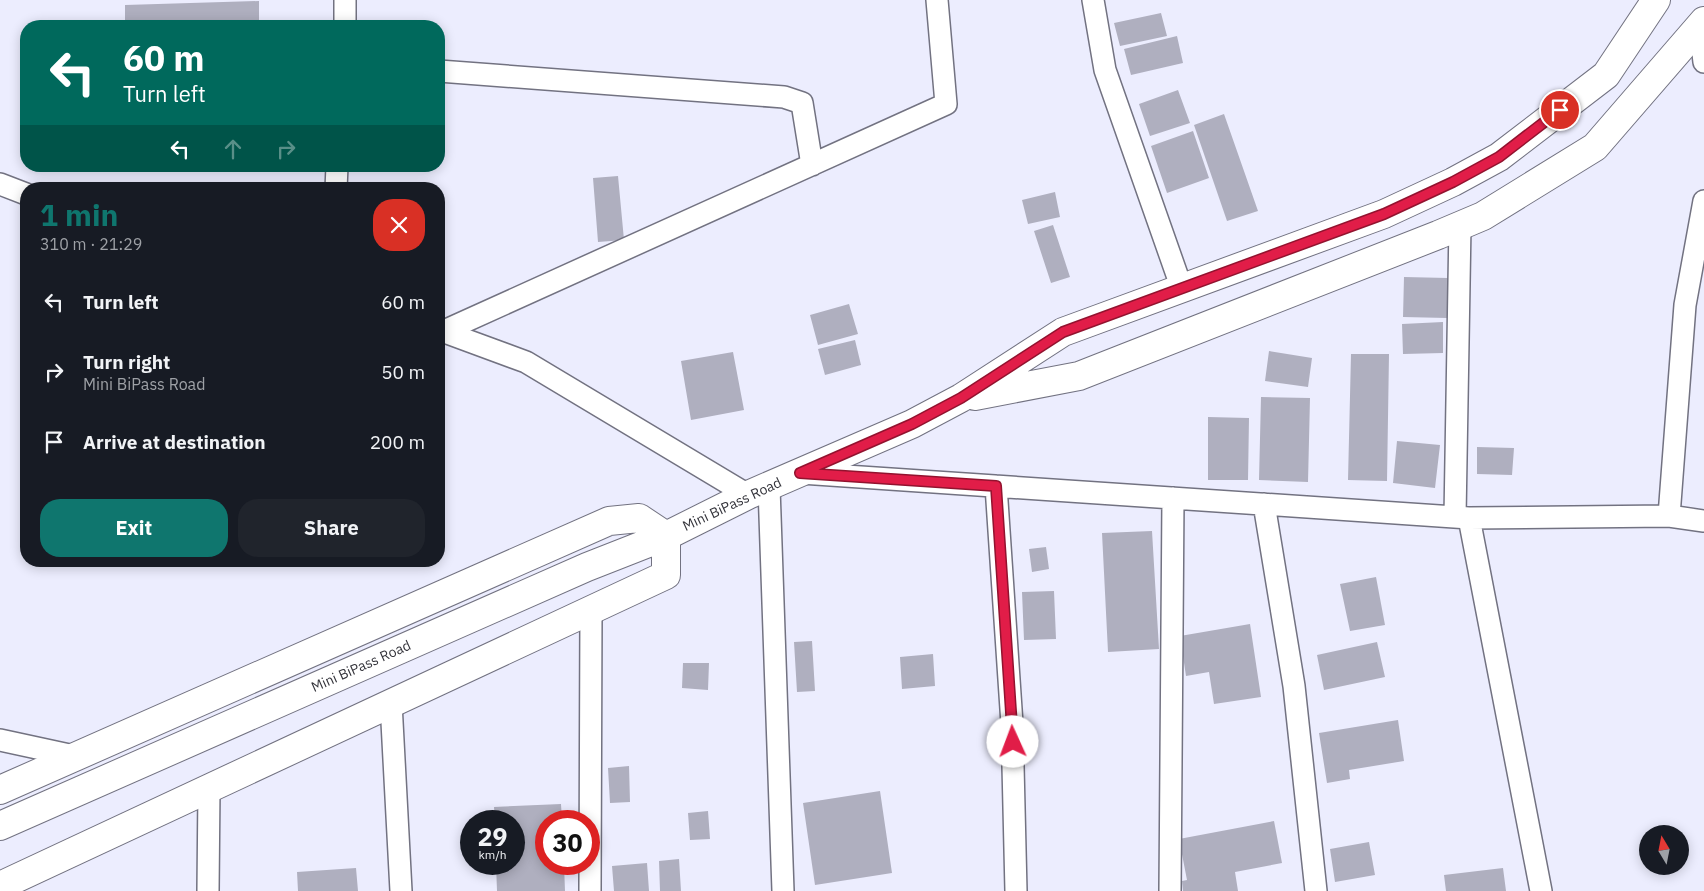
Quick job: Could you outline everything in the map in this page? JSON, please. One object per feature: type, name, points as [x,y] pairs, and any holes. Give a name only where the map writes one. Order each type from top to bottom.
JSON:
[{"type":"street","points":[[345,0],[345,20]]},
{"type":"street","points":[[445,329],[946,104],[937,0]]},
{"type":"street","points":[[1093,0],[1105,70],[1182,289]]},
{"type":"street","name":"Mini BiPass Road","points":[[0,826],[578,571],[666,536],[759,491],[912,424],[961,398],[1063,332],[1384,214],[1453,182],[1499,157],[1606,75],[1656,0]]},
{"type":"street","points":[[1702,24],[1704,62]]},
{"type":"street","points":[[961,398],[1079,376],[1483,216],[1595,147],[1702,24]]},
{"type":"street","points":[[445,71],[784,97],[802,103],[812,165]]},
{"type":"street","points":[[0,184],[20,192]]},
{"type":"street","points":[[1669,516],[1685,305],[1702,225],[1704,201]]},
{"type":"street","points":[[1460,225],[1462,517],[1541,891]]},
{"type":"street","points":[[445,332],[526,362],[759,491],[783,891]]},
{"type":"street","points":[[800,473],[1462,517],[1669,516],[1704,521]]},
{"type":"street","points":[[996,486],[1012,724],[1016,891]]},
{"type":"street","points":[[1170,891],[1173,498]]},
{"type":"street","points":[[1264,504],[1294,686],[1316,891]]},
{"type":"street","points":[[0,790],[609,521],[639,518],[666,536],[666,575],[0,886]]},
{"type":"street","points":[[590,891],[592,610]]},
{"type":"street","points":[[391,703],[401,891]]},
{"type":"street","points":[[0,740],[74,756]]},
{"type":"street","points":[[208,891],[209,788]]},
{"type":"building","points":[[259,1],[259,20],[125,20],[125,5]]},
{"type":"building","points":[[1161,13],[1167,36],[1120,46],[1114,23]]},
{"type":"building","points":[[1177,36],[1183,63],[1131,75],[1124,49]]},
{"type":"building","points":[[1178,90],[1190,123],[1150,136],[1139,104]]},
{"type":"building","points":[[1224,114],[1258,211],[1227,221],[1194,125]]},
{"type":"building","points":[[1193,131],[1209,178],[1167,193],[1151,146]]},
{"type":"building","points":[[618,176],[624,240],[598,242],[593,178]]},
{"type":"building","points":[[1055,192],[1060,217],[1028,224],[1022,200]]},
{"type":"building","points":[[1053,225],[1070,277],[1051,283],[1034,231]]},
{"type":"building","points":[[1404,277],[1448,278],[1447,318],[1403,317]]},
{"type":"building","points":[[849,304],[858,334],[818,345],[810,315]]},
{"type":"building","points":[[1443,322],[1443,353],[1403,354],[1402,324]]},
{"type":"building","points":[[855,340],[861,365],[825,375],[818,349]]},
{"type":"building","points":[[1269,351],[1312,358],[1308,387],[1265,381]]},
{"type":"building","points":[[733,352],[744,410],[691,420],[681,361]]},
{"type":"building","points":[[1351,354],[1389,354],[1387,481],[1348,480]]},
{"type":"building","points":[[1261,397],[1310,398],[1308,482],[1259,480]]},
{"type":"building","points":[[1208,417],[1249,418],[1248,480],[1208,480]]},
{"type":"building","points":[[1397,441],[1440,445],[1435,488],[1393,483]]},
{"type":"building","points":[[1477,447],[1514,448],[1512,475],[1477,474]]},
{"type":"building","points":[[1152,531],[1159,649],[1108,652],[1102,533]]},
{"type":"building","points":[[1046,547],[1049,569],[1032,572],[1029,549]]},
{"type":"building","points":[[1376,577],[1385,625],[1350,631],[1340,584]]},
{"type":"building","points":[[1054,591],[1056,639],[1024,640],[1022,592]]},
{"type":"building","points":[[1250,624],[1261,697],[1214,704],[1209,672],[1186,676],[1180,636]]},
{"type":"building","points":[[812,641],[815,691],[797,692],[794,642]]},
{"type":"building","points":[[1377,642],[1385,677],[1324,690],[1317,655]]},
{"type":"building","points":[[933,654],[935,686],[902,689],[900,657]]},
{"type":"building","points":[[683,663],[709,663],[708,690],[682,688]]},
{"type":"building","points":[[1398,720],[1404,761],[1349,770],[1350,779],[1327,783],[1319,733]]},
{"type":"building","points":[[629,766],[630,802],[610,803],[608,768]]},
{"type":"building","points":[[880,791],[892,873],[815,885],[803,803]]},
{"type":"building","points":[[561,804],[561,810],[535,810],[535,875],[564,875],[565,891],[497,891],[496,875],[525,875],[525,810],[494,810],[494,807]]},
{"type":"building","points":[[708,811],[710,839],[690,840],[688,813]]},
{"type":"building","points":[[1274,821],[1282,863],[1235,872],[1238,891],[1183,891],[1182,881],[1187,880],[1179,839]]},
{"type":"building","points":[[1369,842],[1375,875],[1335,882],[1330,849]]},
{"type":"building","points":[[679,859],[681,891],[660,891],[659,861]]},
{"type":"building","points":[[647,863],[649,891],[614,891],[612,866]]},
{"type":"building","points":[[356,868],[358,891],[298,891],[297,872]]},
{"type":"building","points":[[1503,868],[1506,891],[1446,891],[1444,875]]},
{"type":"route","points":[[1013,742],[996,486],[800,473],[912,424],[961,398],[1063,332],[1384,214],[1453,182],[1499,157],[1560,110]]}]
